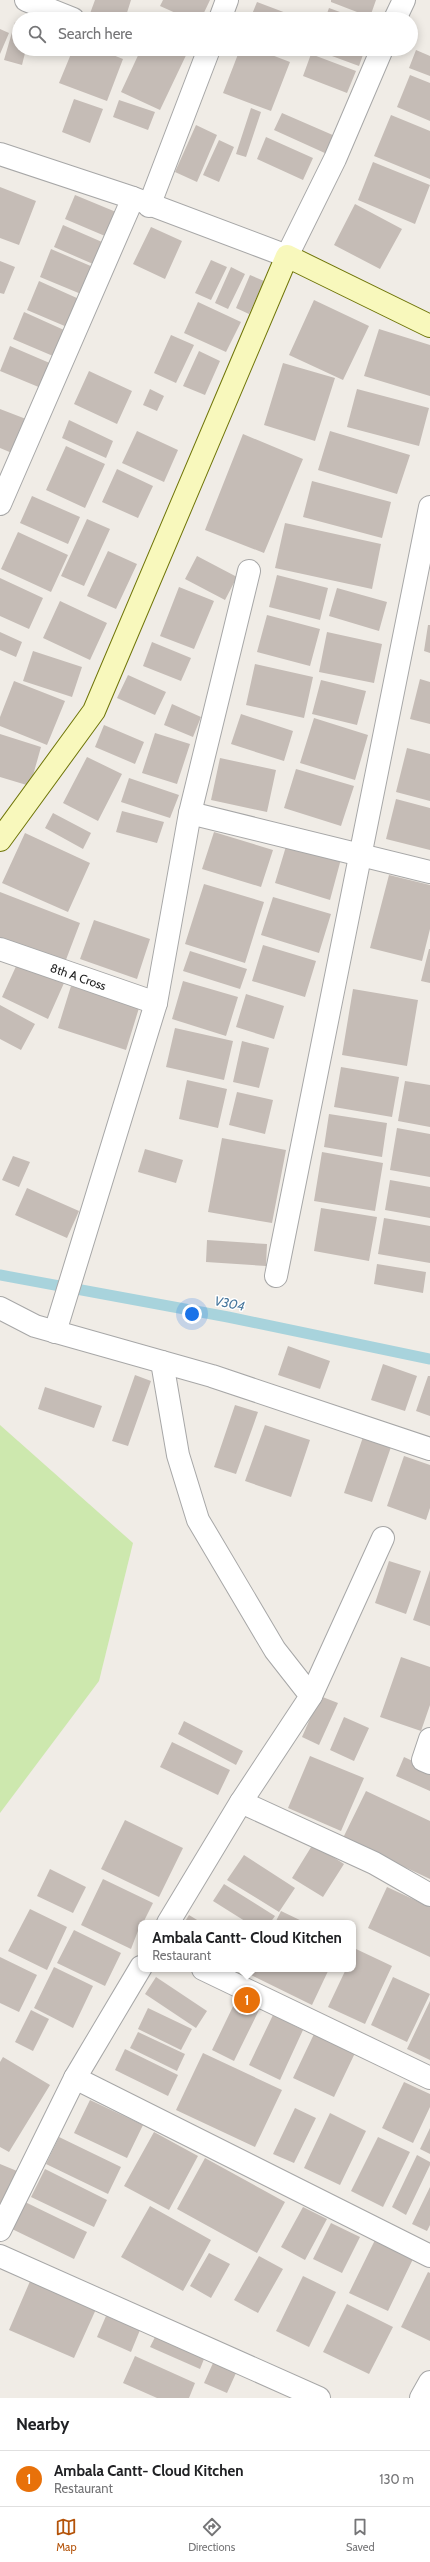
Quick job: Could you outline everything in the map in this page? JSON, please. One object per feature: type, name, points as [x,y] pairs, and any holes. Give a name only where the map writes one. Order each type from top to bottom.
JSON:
[{"type":"street","points":[[26,0],[56,12]]},
{"type":"street","points":[[223,12],[227,0]]},
{"type":"street","points":[[398,12],[404,0]]},
{"type":"street","points":[[0,504],[141,202],[206,56]]},
{"type":"street","points":[[0,840],[94,711],[287,256],[335,159],[379,56]]},
{"type":"street","points":[[0,154],[141,202],[287,256],[430,326]]},
{"type":"street","points":[[276,1276],[362,856],[430,507]]},
{"type":"street","points":[[55,1332],[156,1003],[190,813],[249,571]]},
{"type":"street","points":[[190,813],[430,872]]},
{"type":"street","name":"8th A Cross","points":[[0,949],[156,1003]]},
{"type":"street","points":[[0,1308],[34,1326],[212,1376],[430,1449]]},
{"type":"street","points":[[162,1362],[178,1455],[198,1520],[275,1650],[311,1696]]},
{"type":"street","points":[[170,1920],[241,1802],[311,1696],[383,1538]]},
{"type":"street","points":[[430,1739],[423,1760],[430,1763]]},
{"type":"street","points":[[241,1802],[374,1864],[430,1895]]},
{"type":"street","points":[[0,2230],[75,2078],[138,1972]]},
{"type":"street","points":[[209,1972],[430,2078]]},
{"type":"street","points":[[75,2078],[430,2256]]},
{"type":"street","points":[[0,2256],[319,2398]]},
{"type":"street","points":[[421,2398],[430,2382]]},
{"type":"green space","points":[[0,1425],[133,1543],[99,1681],[0,1813]]},
{"type":"building","points":[[95,0],[131,0],[127,12],[91,12]]},
{"type":"building","points":[[163,0],[210,0],[204,12],[173,12],[160,6]]},
{"type":"building","points":[[331,0],[376,0],[372,12],[357,12],[331,2]]},
{"type":"building","points":[[257,2],[283,12],[253,12]]},
{"type":"building","points":[[329,8],[340,12],[328,12]]},
{"type":"building","points":[[0,29],[9,33],[0,54]]},
{"type":"building","points":[[12,32],[12,56],[24,56],[22,65],[4,60]]},
{"type":"building","points":[[418,51],[430,56],[430,76],[409,68],[414,56],[418,56]]},
{"type":"building","points":[[70,56],[116,56],[123,59],[107,101],[59,83]]},
{"type":"building","points":[[138,56],[186,56],[160,110],[121,92]]},
{"type":"building","points":[[237,56],[274,56],[290,62],[271,111],[223,93]]},
{"type":"building","points":[[310,56],[316,56],[356,71],[347,93],[303,76]]},
{"type":"building","points":[[332,56],[363,56],[359,66]]},
{"type":"building","points":[[410,75],[430,83],[430,121],[397,107]]},
{"type":"building","points":[[74,99],[103,109],[90,143],[62,132]]},
{"type":"building","points":[[119,100],[155,112],[148,130],[113,117]]},
{"type":"building","points":[[251,108],[261,112],[246,157],[236,154]]},
{"type":"building","points":[[282,113],[335,136],[327,154],[274,130]]},
{"type":"building","points":[[391,115],[430,131],[430,179],[374,156]]},
{"type":"building","points":[[196,125],[217,135],[197,182],[175,172]]},
{"type":"building","points":[[266,137],[313,158],[303,180],[257,159]]},
{"type":"building","points":[[219,140],[234,147],[219,182],[203,175]]},
{"type":"building","points":[[373,162],[430,185],[415,224],[358,200]]},
{"type":"building","points":[[0,187],[36,201],[19,245],[0,238]]},
{"type":"building","points":[[75,195],[116,212],[105,236],[65,219]]},
{"type":"building","points":[[355,204],[402,229],[380,269],[334,245]]},
{"type":"building","points":[[63,225],[102,242],[93,264],[54,247]]},
{"type":"building","points":[[151,227],[182,241],[165,279],[133,264]]},
{"type":"building","points":[[51,249],[93,267],[81,294],[40,277]]},
{"type":"building","points":[[211,260],[227,267],[211,300],[195,293]]},
{"type":"building","points":[[0,261],[15,267],[4,294],[0,293]]},
{"type":"building","points":[[231,267],[245,274],[228,309],[215,303]]},
{"type":"building","points":[[250,275],[264,281],[249,314],[236,308]]},
{"type":"building","points":[[39,281],[79,299],[67,327],[27,310]]},
{"type":"building","points":[[314,300],[369,326],[343,380],[289,355]]},
{"type":"building","points":[[198,302],[241,322],[226,352],[184,333]]},
{"type":"building","points":[[24,312],[64,330],[53,356],[13,339]]},
{"type":"building","points":[[379,329],[430,345],[430,396],[364,376]]},
{"type":"building","points":[[171,335],[194,345],[176,383],[154,373]]},
{"type":"building","points":[[10,346],[52,364],[41,388],[0,371]]},
{"type":"building","points":[[199,351],[220,361],[205,395],[183,386]]},
{"type":"building","points":[[283,363],[335,378],[315,441],[264,425]]},
{"type":"building","points":[[89,371],[132,391],[117,424],[74,404]]},
{"type":"building","points":[[150,389],[164,396],[157,411],[143,405]]},
{"type":"building","points":[[357,389],[429,408],[419,446],[347,427]]},
{"type":"building","points":[[0,409],[26,419],[12,453],[0,448]]},
{"type":"building","points":[[69,420],[113,441],[106,458],[62,438]]},
{"type":"building","points":[[137,431],[178,450],[164,482],[122,463]]},
{"type":"building","points":[[330,431],[410,455],[397,494],[318,470]]},
{"type":"building","points":[[243,434],[303,459],[264,553],[205,530]]},
{"type":"building","points":[[66,446],[105,464],[85,508],[46,490]]},
{"type":"building","points":[[117,469],[153,486],[138,518],[102,502]]},
{"type":"building","points":[[312,481],[391,502],[382,538],[303,517]]},
{"type":"building","points":[[32,496],[80,517],[68,544],[20,523]]},
{"type":"building","points":[[87,519],[110,529],[84,586],[61,576]]},
{"type":"building","points":[[285,523],[381,544],[372,589],[275,568]]},
{"type":"building","points":[[18,532],[68,555],[51,592],[1,569]]},
{"type":"building","points":[[108,551],[137,564],[116,609],[87,596]]},
{"type":"building","points":[[197,556],[237,577],[225,600],[185,579]]},
{"type":"building","points":[[277,575],[328,588],[320,620],[269,607]]},
{"type":"building","points":[[0,578],[43,598],[29,629],[0,616]]},
{"type":"building","points":[[179,587],[214,601],[194,649],[160,636]]},
{"type":"building","points":[[337,588],[387,602],[379,631],[329,616]]},
{"type":"building","points":[[60,601],[107,623],[90,660],[43,638]]},
{"type":"building","points":[[267,615],[320,629],[310,666],[257,652]]},
{"type":"building","points":[[428,625],[430,625],[430,653],[424,651]]},
{"type":"building","points":[[0,632],[22,642],[16,657],[0,650]]},
{"type":"building","points":[[327,632],[382,644],[374,683],[319,672]]},
{"type":"building","points":[[152,642],[191,658],[181,681],[143,666]]},
{"type":"building","points":[[33,651],[82,667],[72,697],[23,681]]},
{"type":"building","points":[[255,664],[313,677],[304,718],[246,705]]},
{"type":"building","points":[[128,675],[166,692],[155,715],[117,698]]},
{"type":"building","points":[[420,679],[430,682],[430,724],[410,719]]},
{"type":"building","points":[[321,680],[366,691],[357,725],[312,714]]},
{"type":"building","points":[[14,681],[65,701],[47,745],[0,726],[0,717]]},
{"type":"building","points":[[172,704],[201,717],[193,737],[164,725]]},
{"type":"building","points":[[241,714],[293,731],[284,761],[231,744]]},
{"type":"building","points":[[314,718],[368,735],[355,780],[300,763]]},
{"type":"building","points":[[104,725],[144,742],[135,764],[95,747]]},
{"type":"building","points":[[155,733],[190,744],[177,784],[142,773]]},
{"type":"building","points":[[0,734],[41,747],[30,786],[0,777]]},
{"type":"building","points":[[407,748],[430,754],[430,801],[396,792]]},
{"type":"building","points":[[87,757],[122,774],[98,821],[63,803]]},
{"type":"building","points":[[220,758],[276,770],[267,812],[211,800]]},
{"type":"building","points":[[296,769],[354,786],[341,826],[284,808]]},
{"type":"building","points":[[129,778],[179,795],[170,818],[121,802]]},
{"type":"building","points":[[396,799],[430,808],[430,850],[386,839]]},
{"type":"building","points":[[122,811],[164,822],[157,843],[116,832]]},
{"type":"building","points":[[53,813],[91,833],[83,849],[45,828]]},
{"type":"building","points":[[214,832],[273,850],[261,887],[202,869]]},
{"type":"building","points":[[25,833],[90,863],[68,912],[2,883]]},
{"type":"building","points":[[287,843],[341,859],[330,900],[275,883]]},
{"type":"building","points":[[389,875],[430,885],[430,929],[422,961],[370,948]]},
{"type":"building","points":[[204,884],[264,902],[245,963],[185,944]]},
{"type":"building","points":[[0,892],[80,923],[64,965],[0,940]]},
{"type":"building","points":[[273,897],[331,914],[319,953],[261,935]]},
{"type":"building","points":[[94,920],[150,939],[137,979],[80,959]]},
{"type":"building","points":[[263,945],[316,961],[305,997],[252,981]]},
{"type":"building","points":[[430,949],[430,983],[421,981]]},
{"type":"building","points":[[190,951],[247,969],[240,989],[183,971]]},
{"type":"building","points":[[18,962],[64,983],[48,1019],[2,997]]},
{"type":"building","points":[[183,981],[238,997],[226,1036],[172,1019]]},
{"type":"building","points":[[71,986],[139,1008],[126,1050],[58,1028]]},
{"type":"building","points":[[353,989],[418,1000],[407,1066],[342,1055]]},
{"type":"building","points":[[246,994],[284,1006],[274,1039],[236,1027]]},
{"type":"building","points":[[0,1005],[35,1024],[21,1050],[0,1039]]},
{"type":"building","points":[[175,1028],[233,1041],[224,1080],[166,1067]]},
{"type":"building","points":[[242,1041],[269,1048],[259,1088],[233,1082]]},
{"type":"building","points":[[341,1067],[399,1077],[392,1117],[334,1107]]},
{"type":"building","points":[[187,1080],[227,1089],[218,1128],[179,1119]]},
{"type":"building","points":[[405,1081],[430,1085],[430,1127],[398,1121]]},
{"type":"building","points":[[237,1092],[273,1100],[265,1134],[229,1125]]},
{"type":"building","points":[[329,1114],[387,1123],[382,1157],[324,1147]]},
{"type":"building","points":[[397,1128],[430,1134],[430,1177],[390,1170]]},
{"type":"building","points":[[222,1138],[286,1150],[272,1223],[208,1212]]},
{"type":"building","points":[[145,1149],[183,1160],[176,1183],[138,1172]]},
{"type":"building","points":[[322,1152],[383,1163],[375,1211],[314,1201]]},
{"type":"building","points":[[13,1156],[30,1162],[19,1187],[2,1180]]},
{"type":"building","points":[[390,1180],[430,1187],[430,1218],[385,1210]]},
{"type":"building","points":[[27,1188],[79,1211],[67,1238],[15,1215]]},
{"type":"building","points":[[321,1208],[377,1217],[369,1261],[314,1251]]},
{"type":"building","points":[[384,1218],[430,1226],[430,1263],[378,1254]]},
{"type":"building","points":[[207,1240],[267,1244],[266,1266],[206,1262]]},
{"type":"building","points":[[377,1264],[426,1272],[423,1293],[374,1284]]},
{"type":"building","points":[[288,1346],[330,1361],[320,1389],[278,1375]]},
{"type":"building","points":[[383,1364],[417,1376],[405,1411],[371,1400]]},
{"type":"building","points":[[135,1375],[151,1381],[128,1446],[112,1441]]},
{"type":"building","points":[[428,1376],[430,1376],[430,1416],[416,1411]]},
{"type":"building","points":[[45,1387],[102,1406],[94,1428],[38,1409]]},
{"type":"building","points":[[235,1405],[258,1412],[236,1474],[214,1467]]},
{"type":"building","points":[[265,1425],[310,1440],[291,1497],[245,1481]]},
{"type":"building","points":[[363,1437],[391,1447],[372,1502],[344,1493]]},
{"type":"building","points":[[404,1456],[430,1465],[430,1508],[426,1520],[387,1506]]},
{"type":"building","points":[[389,1561],[421,1571],[406,1614],[375,1603]]},
{"type":"building","points":[[430,1570],[430,1626],[413,1620]]},
{"type":"building","points":[[401,1657],[430,1667],[430,1705],[421,1731],[380,1717]]},
{"type":"building","points":[[320,1696],[338,1703],[319,1745],[302,1737]]},
{"type":"building","points":[[344,1717],[369,1728],[354,1761],[330,1750]]},
{"type":"building","points":[[184,1721],[243,1751],[236,1765],[178,1734]]},
{"type":"building","points":[[172,1742],[230,1770],[218,1795],[160,1767]]},
{"type":"building","points":[[310,1756],[364,1778],[341,1831],[288,1808]]},
{"type":"building","points":[[404,1757],[430,1769],[430,1791],[396,1776]]},
{"type":"building","points":[[366,1791],[430,1821],[430,1879],[343,1838]]},
{"type":"building","points":[[125,1820],[183,1848],[159,1897],[101,1869]]},
{"type":"building","points":[[313,1844],[344,1864],[323,1897],[292,1878]]},
{"type":"building","points":[[244,1855],[295,1888],[279,1912],[227,1880]]},
{"type":"building","points":[[50,1869],[86,1887],[73,1913],[37,1896]]},
{"type":"building","points":[[103,1879],[153,1903],[144,1920],[138,1920],[138,1931],[131,1949],[81,1925]]},
{"type":"building","points":[[224,1884],[275,1916],[272,1920],[243,1920],[213,1901]]},
{"type":"building","points":[[387,1887],[430,1907],[430,1957],[368,1928]]},
{"type":"building","points":[[30,1909],[67,1927],[47,1970],[8,1951]]},
{"type":"building","points":[[281,1911],[300,1920],[276,1920]]},
{"type":"building","points":[[189,1915],[197,1920],[186,1920]]},
{"type":"building","points":[[74,1930],[121,1953],[105,1986],[57,1963]]},
{"type":"building","points":[[356,1949],[392,1966],[365,2024],[328,2007],[345,1972],[356,1972]]},
{"type":"building","points":[[0,1957],[37,1975],[19,2012],[0,2003]]},
{"type":"building","points":[[54,1967],[93,1986],[73,2028],[34,2008]]},
{"type":"building","points":[[252,1972],[328,1972],[312,2005],[251,1975]]},
{"type":"building","points":[[156,1977],[207,2011],[196,2028],[145,1994]]},
{"type":"building","points":[[393,1977],[430,1994],[407,2042],[371,2025]]},
{"type":"building","points":[[238,1996],[261,2006],[234,2061],[212,2050]]},
{"type":"building","points":[[430,2001],[430,2060],[407,2049]]},
{"type":"building","points":[[148,2008],[192,2029],[181,2050],[138,2029]]},
{"type":"building","points":[[31,2010],[49,2019],[33,2051],[15,2042]]},
{"type":"building","points":[[273,2015],[303,2030],[280,2080],[249,2065]]},
{"type":"building","points":[[138,2032],[185,2054],[177,2071],[130,2048]]},
{"type":"building","points":[[314,2034],[355,2053],[334,2097],[293,2078]]},
{"type":"building","points":[[125,2049],[178,2075],[168,2096],[115,2070]]},
{"type":"building","points":[[203,2053],[282,2090],[255,2147],[176,2110]]},
{"type":"building","points":[[3,2057],[50,2085],[9,2152],[0,2147],[0,2062]]},
{"type":"building","points":[[404,2082],[430,2094],[430,2107],[413,2143],[382,2128]]},
{"type":"building","points":[[90,2100],[143,2125],[127,2158],[74,2133]]},
{"type":"building","points":[[295,2108],[316,2118],[294,2163],[273,2154]]},
{"type":"building","points":[[330,2113],[366,2131],[340,2185],[304,2168]]},
{"type":"building","points":[[430,2128],[430,2154],[420,2149]]},
{"type":"building","points":[[154,2132],[198,2156],[169,2210],[124,2186]]},
{"type":"building","points":[[59,2137],[121,2167],[108,2194],[46,2164]]},
{"type":"building","points":[[378,2137],[410,2152],[383,2207],[351,2191]]},
{"type":"building","points":[[417,2155],[430,2162],[430,2165],[406,2215],[392,2207]]},
{"type":"building","points":[[205,2158],[285,2202],[257,2253],[177,2209]]},
{"type":"building","points":[[0,2164],[17,2171],[0,2213]]},
{"type":"building","points":[[45,2169],[107,2200],[94,2227],[31,2197]]},
{"type":"building","points":[[430,2187],[430,2225],[427,2231],[412,2224]]},
{"type":"building","points":[[25,2202],[87,2232],[74,2259],[12,2229]]},
{"type":"building","points":[[150,2206],[211,2240],[183,2291],[121,2257]]},
{"type":"building","points":[[303,2207],[327,2219],[305,2260],[281,2247]]},
{"type":"building","points":[[331,2223],[360,2237],[342,2273],[313,2259]]},
{"type":"building","points":[[375,2240],[413,2259],[388,2311],[349,2293]]},
{"type":"building","points":[[209,2253],[230,2264],[211,2298],[190,2286]]},
{"type":"building","points":[[259,2256],[283,2269],[258,2313],[234,2300]]},
{"type":"building","points":[[428,2272],[430,2273],[430,2341],[401,2327]]},
{"type":"building","points":[[303,2276],[336,2292],[309,2347],[276,2331]]},
{"type":"building","points":[[31,2279],[97,2307],[74,2358],[9,2330]]},
{"type":"building","points":[[347,2304],[393,2327],[369,2374],[323,2352]]},
{"type":"building","points":[[106,2316],[140,2330],[131,2352],[97,2337]]},
{"type":"building","points":[[157,2333],[206,2354],[200,2369],[150,2347]]},
{"type":"building","points":[[135,2356],[195,2383],[189,2398],[157,2398],[123,2383]]},
{"type":"building","points":[[213,2363],[236,2373],[227,2393],[204,2383]]},
{"type":"waterway","name":"V304","points":[[0,1275],[228,1317],[430,1359]]},
{"type":"place","name":"Ambala Cantt- Cloud Kitchen","points":[[247,2000]]}]
